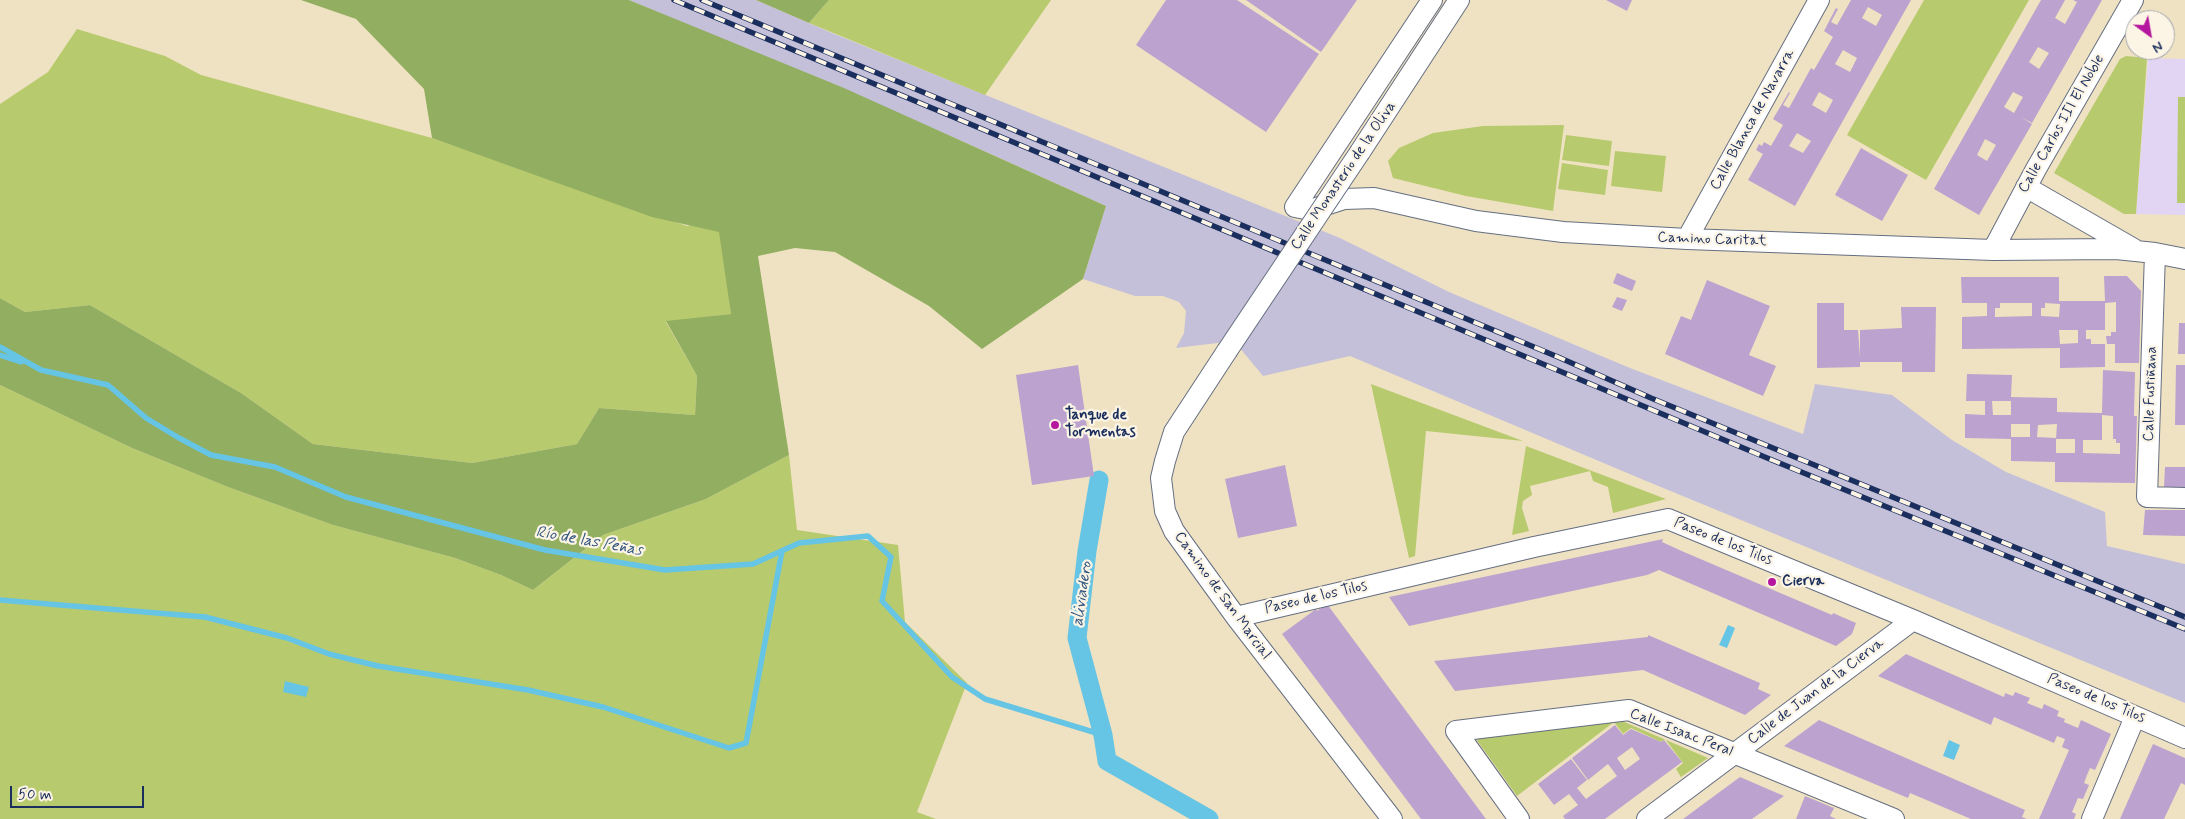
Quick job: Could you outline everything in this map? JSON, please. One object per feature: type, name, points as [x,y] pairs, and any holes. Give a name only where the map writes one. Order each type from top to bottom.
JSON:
[{"type":"street","name":"Camino Caritat","points":[[1432,0],[1294,207],[1310,210],[1344,199],[1374,198],[1458,217],[1562,232],[1687,239],[1993,250],[2136,250],[2185,259]]},
{"type":"street","name":"Calle Monasterio de la Oliva","points":[[1227,351],[1460,0]]},
{"type":"street","name":"Calle Blanca de Navarra","points":[[1687,239],[1819,0]]},
{"type":"street","name":"Calle Carlos III El Noble","points":[[1993,250],[2026,187],[2134,0]]},
{"type":"street","name":"Camino Caritat","points":[[2026,187],[2136,250]]},
{"type":"street","name":"Calle Fustiñana","points":[[2155,252],[2147,497],[2185,498]]},
{"type":"street","name":"Camino de San Marcial","points":[[1227,351],[1174,432],[1164,461],[1161,478],[1165,511],[1174,531],[1236,618],[1392,819]]},
{"type":"street","name":"Paseo de los Tilos","points":[[1236,618],[1525,549],[1668,519],[1913,620],[2185,738]]},
{"type":"street","name":"Calle de Juan de la Cierva","points":[[1647,819],[1913,620]]},
{"type":"street","name":"Calle Isaac Peral","points":[[1519,819],[1456,731],[1629,710],[1734,753],[1859,812],[1894,819]]},
{"type":"street","points":[[2092,819],[2136,717]]},
{"type":"shaded area","points":[[629,0],[756,0],[832,33],[1340,238],[1449,292],[1630,368],[1803,434],[1815,384],[1892,395],[1952,440],[2006,472],[2105,512],[2107,546],[2185,564],[2185,703],[1639,478],[1350,356],[1263,376],[1234,341],[1176,348],[1184,333],[1186,311],[1179,302],[1163,296],[1135,296],[1083,279],[1106,206],[964,142]]},
{"type":"shaded area","points":[[2185,59],[2185,215],[2136,214],[2148,60]]},
{"type":"green space","points":[[301,0],[629,0],[844,88],[1106,206],[1083,279],[982,349],[929,306],[835,252],[795,248],[758,256],[789,455],[706,499],[603,535],[533,590],[501,575],[455,558],[333,525],[228,487],[132,448],[0,385],[0,298],[25,312],[90,305],[241,393],[313,444],[472,463],[577,444],[599,408],[695,415],[697,376],[666,321],[731,314],[719,232],[652,217],[432,138],[424,89],[356,19]]},
{"type":"green space","points":[[756,0],[829,0],[809,23]]},
{"type":"green space","points":[[829,0],[1051,0],[985,95],[809,23]]},
{"type":"green space","points":[[1924,0],[2029,0],[1926,180],[1847,135]]},
{"type":"green space","points":[[77,29],[165,56],[201,75],[432,138],[687,226],[722,218],[731,314],[666,322],[697,376],[695,415],[599,408],[577,444],[472,463],[313,444],[241,393],[90,305],[25,312],[0,298],[0,104],[48,72]]},
{"type":"green space","points":[[2125,56],[2125,60],[2147,60],[2136,214],[2124,214],[2054,173],[2120,59]]},
{"type":"green space","points":[[2178,97],[2185,97],[2185,203],[2177,203]]},
{"type":"green space","points":[[1564,125],[1553,211],[1466,196],[1393,178],[1388,161],[1399,148],[1433,133],[1483,126]]},
{"type":"green space","points":[[1566,135],[1612,141],[1609,166],[1562,160]]},
{"type":"green space","points":[[1615,151],[1666,156],[1662,192],[1611,186]]},
{"type":"green space","points":[[1562,163],[1608,170],[1605,195],[1558,189]]},
{"type":"green space","points":[[1371,384],[1523,441],[1426,431],[1415,556],[1409,558]]},
{"type":"green space","points":[[0,385],[132,448],[228,487],[333,525],[455,558],[501,575],[533,590],[603,535],[706,499],[789,455],[797,530],[898,545],[905,622],[967,683],[917,812],[936,819],[0,819]]},
{"type":"green space","points":[[1526,446],[1666,499],[1613,513],[1608,487],[1593,481],[1590,471],[1530,486],[1532,495],[1523,501],[1522,508],[1529,531],[1512,535]]},
{"type":"green space","points":[[1622,721],[1665,739],[1661,742],[1631,728],[1623,734],[1614,722],[1517,796],[1476,739]]},
{"type":"green space","points":[[1666,740],[1708,758],[1681,777],[1676,769],[1683,763]]},
{"type":"water","points":[[1728,625],[1735,628],[1727,648],[1719,645]]},
{"type":"water","points":[[285,681],[309,687],[306,697],[283,692]]},
{"type":"water","points":[[1949,740],[1960,745],[1954,760],[1943,756]]},
{"type":"building","points":[[1166,0],[1237,0],[1319,54],[1266,132],[1136,45]]},
{"type":"building","points":[[1246,0],[1357,0],[1321,52]]},
{"type":"building","points":[[1606,0],[1632,0],[1627,11]]},
{"type":"building","points":[[1851,0],[1911,0],[1795,206],[1748,180],[1763,154],[1756,150],[1759,144],[1762,146],[1764,142],[1771,146],[1783,125],[1773,119],[1789,92],[1783,105],[1789,108],[1811,68],[1814,70],[1833,37],[1824,31],[1836,8],[1838,9],[1831,22],[1837,25]],"holes":[[[1868,7],[1882,15],[1876,26],[1862,18]],[[1843,50],[1857,58],[1850,72],[1835,64]],[[1819,92],[1833,100],[1826,113],[1812,105]],[[1797,133],[1811,141],[1803,153],[1789,146]]]},
{"type":"building","points":[[2041,0],[2065,0],[2055,18],[2065,24],[2077,2],[2073,0],[2102,0],[2032,123],[2021,117],[2032,124],[1979,215],[1934,189]],"holes":[[[2038,47],[2049,53],[2039,69],[2029,62]],[[2013,92],[2023,97],[2014,113],[2004,107]],[[1985,139],[1996,145],[1987,161],[1977,155]]]},
{"type":"building","points":[[1861,148],[1908,175],[1882,221],[1835,195]]},
{"type":"building","points":[[1617,273],[1636,281],[1632,291],[1613,283]]},
{"type":"building","points":[[2104,276],[2127,276],[2141,291],[2139,363],[2115,363],[2115,344],[2107,344],[2106,336],[2111,336],[2111,332],[2116,332],[2116,302],[2105,303],[2105,330],[2086,330],[2086,339],[2091,339],[2091,344],[2105,344],[2105,367],[2060,368],[2060,348],[1962,349],[1962,317],[1987,316],[1987,303],[1962,303],[1961,277],[2059,277],[2059,301],[2105,301]],"holes":[[[2000,303],[2032,303],[2032,316],[1995,317],[1995,308],[2000,308]],[[2045,303],[2060,304],[2059,317],[2041,316],[2041,308],[2045,308]],[[2059,330],[2078,330],[2078,343],[2060,344]]]},
{"type":"building","points":[[1707,280],[1770,306],[1749,355],[1776,366],[1763,396],[1665,354],[1681,316],[1691,320]]},
{"type":"building","points":[[1617,297],[1627,300],[1622,311],[1612,307]]},
{"type":"building","points":[[1817,303],[1844,303],[1844,330],[1858,330],[1860,357],[1860,330],[1902,328],[1901,307],[1936,307],[1935,372],[1902,372],[1902,362],[1860,362],[1860,367],[1817,368]]},
{"type":"building","points":[[2179,323],[2185,323],[2185,354],[2178,354]]},
{"type":"building","name":"Tanque de Tormentas","points":[[1078,365],[1094,476],[1032,485],[1016,375]]},
{"type":"building","points":[[2176,365],[2185,365],[2185,425],[2175,425]]},
{"type":"building","points":[[2103,370],[2135,372],[2134,416],[2137,416],[2135,483],[2055,482],[2055,462],[2011,461],[2011,439],[1965,438],[1965,414],[1985,415],[1985,401],[1966,401],[1967,374],[2012,375],[2011,397],[2057,398],[2057,412],[2102,413]],"holes":[[[1992,401],[2011,401],[2011,415],[1993,415]],[[2102,415],[2113,416],[2113,439],[2116,439],[2116,443],[2120,443],[2120,454],[2083,453],[2083,440],[2102,440]],[[2011,424],[2030,424],[2030,437],[2011,437]],[[2057,424],[2056,438],[2037,437],[2038,425]],[[2056,439],[2075,439],[2075,453],[2056,453]]]},
{"type":"building","points":[[1285,465],[1297,526],[1238,538],[1225,479]]},
{"type":"building","points":[[2165,467],[2185,467],[2185,487],[2164,487]]},
{"type":"building","points":[[2145,510],[2185,510],[2185,536],[2143,535]]},
{"type":"building","points":[[1663,539],[1662,542],[1684,552],[1832,615],[1833,613],[1856,623],[1852,634],[1836,646],[1659,570],[1647,575],[1409,626],[1389,597]]},
{"type":"building","points":[[1327,604],[1486,819],[1421,819],[1282,634],[1316,609],[1317,611]]},
{"type":"building","points":[[1648,635],[1760,683],[1758,689],[1771,695],[1745,715],[1643,670],[1455,691],[1434,661],[1648,637]]},
{"type":"building","points":[[1906,654],[2004,697],[2005,693],[2013,696],[2015,692],[2030,698],[2027,703],[2042,709],[2044,704],[2059,711],[2057,716],[2065,719],[2064,722],[2078,728],[2081,720],[2111,734],[2095,770],[2090,768],[2084,783],[2089,785],[2083,799],[2078,798],[2072,812],[2076,814],[2074,819],[2039,819],[2069,750],[2062,747],[2065,739],[2057,736],[2054,743],[1994,717],[1991,725],[1878,676]]},
{"type":"building","points":[[1819,720],[2025,810],[2022,817],[2027,819],[1971,819],[1910,793],[1908,798],[1784,746]]},
{"type":"building","points":[[1615,725],[1623,735],[1631,729],[1661,742],[1664,740],[1682,762],[1605,819],[1565,819],[1563,816],[1578,805],[1569,794],[1554,805],[1538,784],[1571,759],[1587,780],[1577,788],[1586,799],[1617,776],[1608,764],[1588,780],[1572,758]],"holes":[[[1632,747],[1640,759],[1625,770],[1617,758]]]},
{"type":"building","points":[[2153,744],[2185,758],[2185,785],[2181,783],[2164,819],[2120,819]]},
{"type":"building","points":[[1740,777],[1784,796],[1752,819],[1683,819]]},
{"type":"building","points":[[1805,796],[1834,808],[1830,816],[1836,819],[1796,819]]},
{"type":"waterway","name":"Río de las Peñas","points":[[0,347],[41,370],[108,385],[146,418],[211,455],[275,467],[346,497],[545,550],[665,570],[753,564],[799,543],[868,536],[891,557],[882,601],[952,677],[985,699],[1103,735]]},
{"type":"waterway","points":[[0,355],[21,362]]},
{"type":"waterway","name":"aliviadero","points":[[1099,480],[1087,551],[1077,638],[1103,735],[1107,761],[1209,819]]},
{"type":"waterway","points":[[0,600],[205,617],[287,638],[329,654],[378,666],[528,690],[603,707],[729,748],[746,743],[782,551]]},
{"type":"railway","points":[[674,0],[1772,460],[2185,629]]},
{"type":"railway","points":[[702,0],[1558,357],[1651,398],[2185,617]]},
{"type":"place","name":"Tanque de Tormentas","points":[[1055,425]]},
{"type":"place","name":"Cierva","points":[[1772,582]]}]
